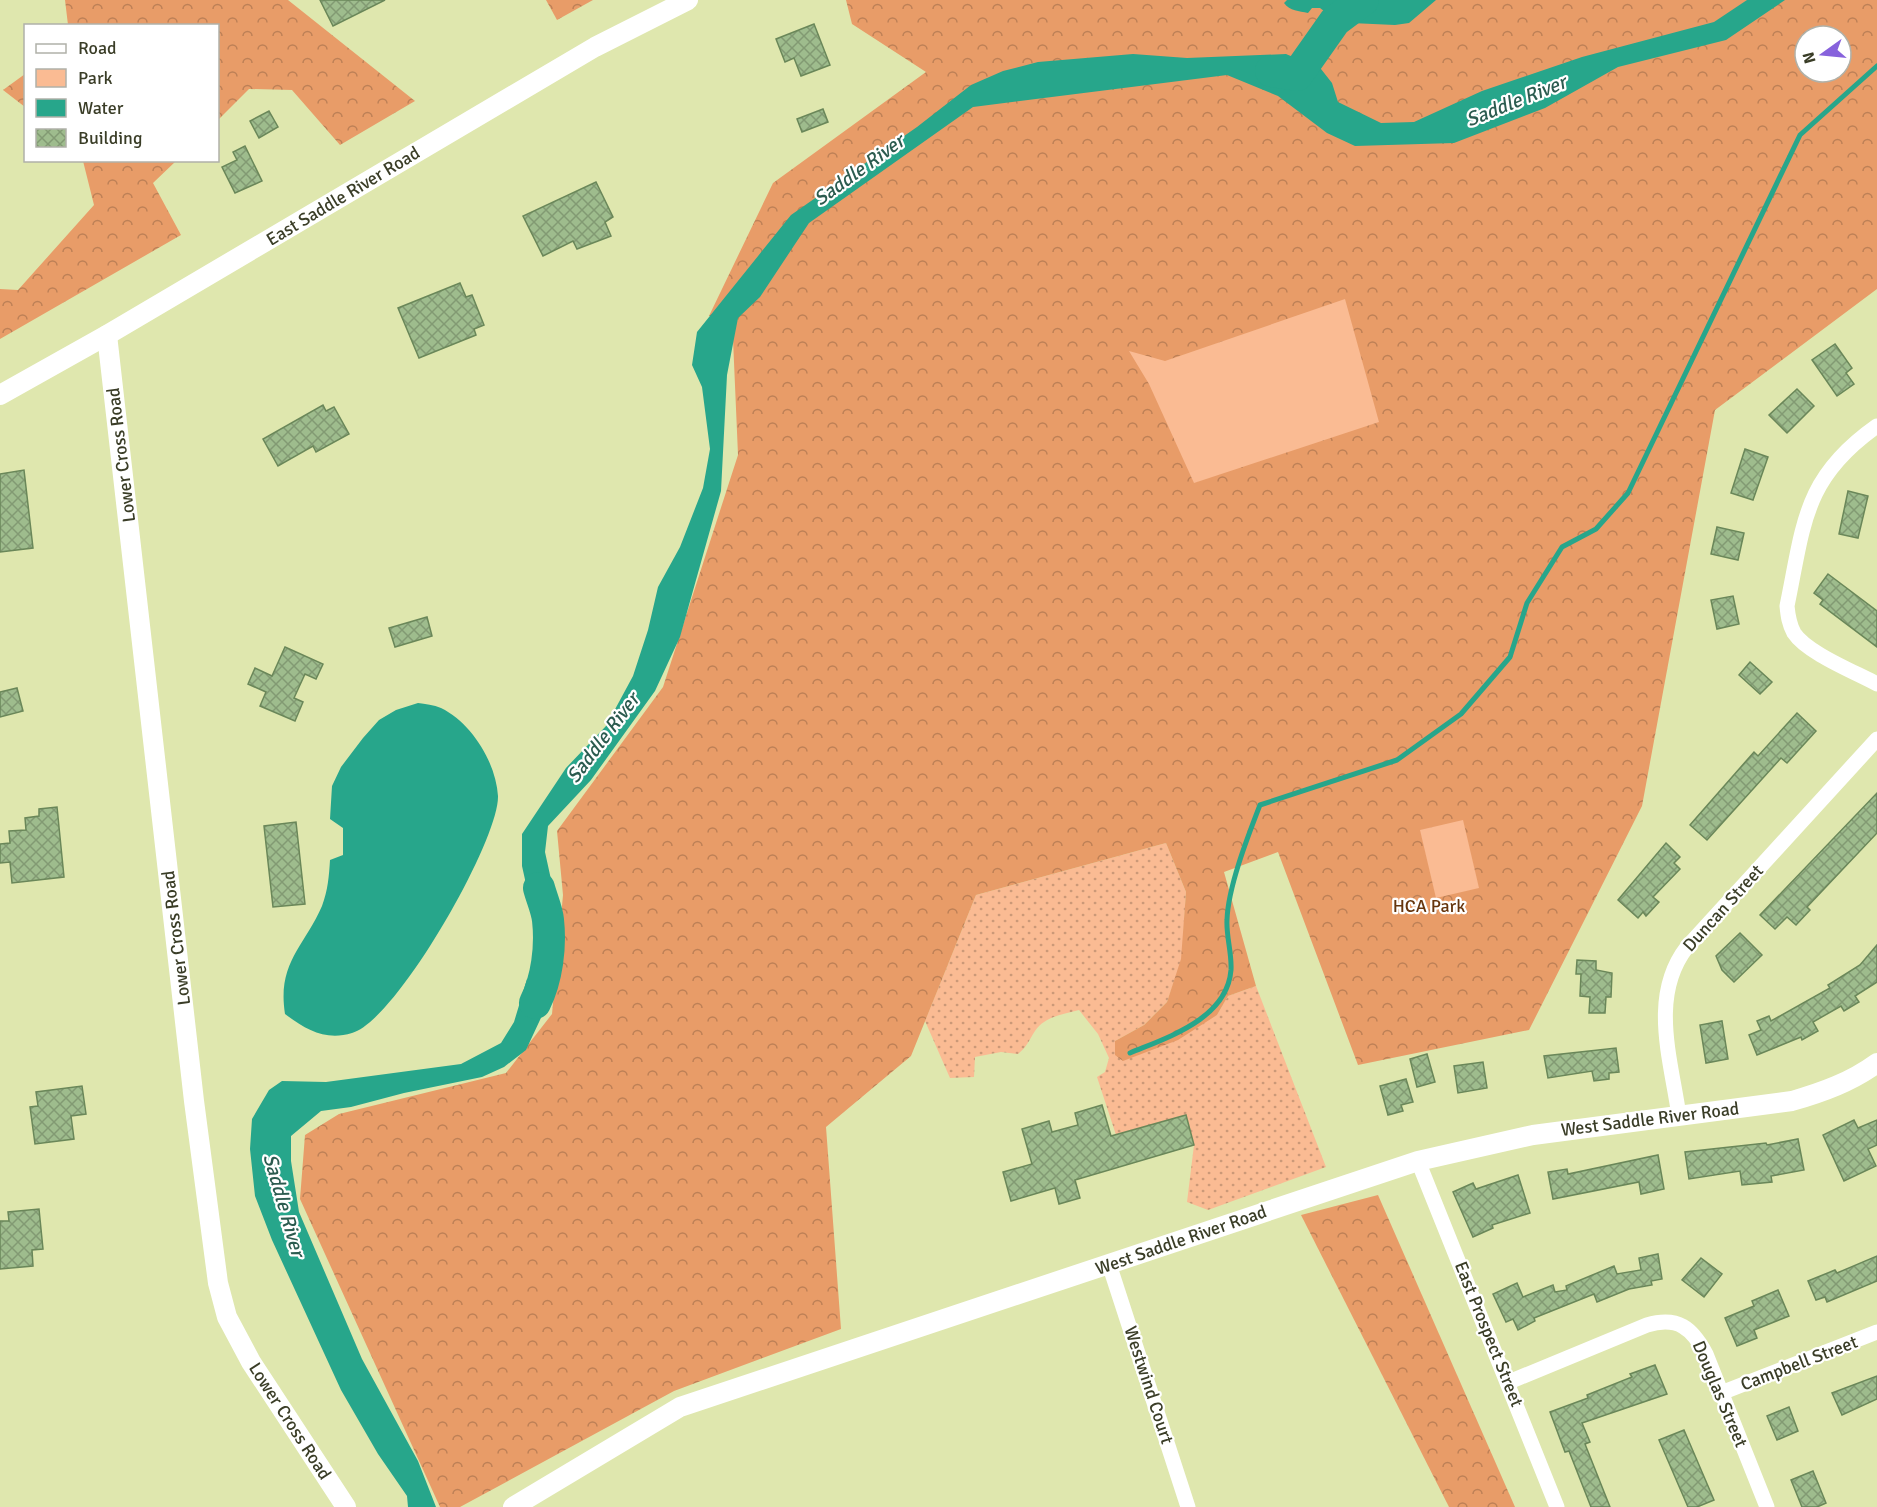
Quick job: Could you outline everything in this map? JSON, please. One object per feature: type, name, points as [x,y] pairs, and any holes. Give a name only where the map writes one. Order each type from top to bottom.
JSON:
[{"type":"street","name":"East Saddle River Road","points":[[0,395],[107,335],[595,47],[688,0]]},
{"type":"street","name":"Lower Cross Road","points":[[107,335],[194,1101],[218,1283],[227,1317],[251,1362],[346,1507]]},
{"type":"street","points":[[1877,426],[1837,458],[1813,497],[1787,606],[1788,620],[1795,634],[1805,645],[1877,684]]},
{"type":"street","name":"Duncan Street","points":[[1679,1116],[1664,1011],[1671,972],[1687,947],[1877,739]]},
{"type":"street","name":"West Saddle River Road","points":[[513,1507],[680,1407],[1418,1161],[1533,1135],[1802,1098],[1849,1080],[1877,1063]]},
{"type":"street","name":"East Prospect Street","points":[[1418,1161],[1509,1382],[1557,1507]]},
{"type":"street","name":"Westwind Court","points":[[1109,1264],[1188,1507]]},
{"type":"street","name":"Douglas Street","points":[[1509,1382],[1647,1325],[1669,1322],[1695,1333],[1767,1507]]},
{"type":"street","name":"Campbell Street","points":[[1721,1394],[1877,1332]]},
{"type":"green space","points":[[65,0],[288,0],[415,101],[340,145],[292,90],[249,89],[219,119],[219,24],[68,24]]},
{"type":"green space","points":[[546,0],[593,0],[557,20]]},
{"type":"green space","name":"HCA Park","points":[[846,0],[1877,0],[1877,289],[1715,410],[1642,806],[1529,1030],[1358,1065],[1278,852],[1224,872],[1256,986],[1228,996],[1217,1015],[1178,1040],[1123,1061],[1115,1055],[1115,1041],[1144,1025],[1167,1002],[1181,959],[1186,892],[1166,843],[976,895],[911,1056],[826,1127],[841,1329],[674,1391],[460,1507],[440,1507],[300,1199],[305,1135],[339,1114],[506,1073],[552,1014],[563,895],[557,831],[663,687],[738,455],[732,316],[709,316],[773,183],[926,72],[852,24]]},
{"type":"green space","points":[[24,75],[24,106],[3,90]]},
{"type":"green space","points":[[83,162],[175,162],[153,183],[181,235],[0,339],[0,289],[18,290],[94,205]]},
{"type":"green space","points":[[1345,299],[1379,422],[1194,483],[1149,384],[1129,351],[1165,361]]},
{"type":"green space","points":[[1463,820],[1479,888],[1436,898],[1420,830]]},
{"type":"green space","points":[[1166,843],[1186,892],[1182,959],[1167,1002],[1144,1025],[1115,1041],[1217,1015],[1228,996],[1256,986],[1326,1167],[1208,1210],[1187,1202],[1194,1145],[1186,1115],[1116,1135],[1097,1077],[1105,1072],[1109,1058],[1098,1034],[1079,1010],[1055,1016],[1044,1022],[1018,1054],[1001,1052],[975,1057],[974,1077],[950,1078],[925,1021],[976,895]]},
{"type":"green space","points":[[1378,1195],[1515,1507],[1449,1507],[1301,1215]]},
{"type":"water","points":[[1287,0],[1436,0],[1409,23],[1395,25],[1351,23],[1332,17],[1320,8],[1312,8],[1308,13],[1298,11],[1286,6],[1284,3]]},
{"type":"water","points":[[1747,0],[1785,0],[1726,40],[1618,67],[1545,108],[1454,143],[1355,146],[1327,133],[1278,96],[1227,75],[973,107],[809,223],[760,297],[738,318],[727,375],[721,491],[680,637],[655,691],[591,780],[548,826],[545,852],[564,939],[560,977],[526,1050],[504,1067],[482,1077],[404,1093],[351,1107],[321,1111],[291,1136],[291,1161],[299,1212],[362,1359],[418,1461],[436,1507],[408,1507],[407,1496],[378,1454],[341,1390],[272,1240],[255,1196],[250,1149],[252,1119],[269,1090],[282,1081],[326,1082],[461,1064],[501,1043],[514,1022],[527,979],[540,972],[549,958],[551,941],[547,926],[536,913],[526,884],[522,866],[522,834],[566,768],[606,726],[633,676],[648,630],[658,587],[680,547],[703,488],[710,449],[702,387],[692,365],[697,332],[791,215],[917,127],[971,85],[1003,71],[1038,62],[1133,54],[1187,58],[1286,54],[1321,69],[1332,83],[1338,102],[1381,123],[1414,122],[1482,91],[1582,57],[1714,22]]},
{"type":"water","points":[[418,703],[438,707],[452,715],[463,723],[480,745],[493,770],[496,783],[498,796],[494,819],[464,888],[418,965],[394,997],[371,1021],[352,1033],[325,1035],[301,1025],[285,1014],[284,996],[288,968],[322,906],[328,883],[330,860],[343,855],[343,828],[330,819],[332,786],[341,767],[379,720],[396,710]]},
{"type":"building","points":[[320,0],[385,0],[333,26]]},
{"type":"building","points":[[814,24],[830,65],[801,76],[794,58],[785,62],[776,39]]},
{"type":"building","points":[[823,109],[828,122],[802,132],[797,119]]},
{"type":"building","points":[[269,111],[278,127],[259,138],[250,121]]},
{"type":"building","points":[[245,146],[262,181],[235,193],[222,167],[237,160],[233,152]]},
{"type":"building","points":[[596,182],[613,217],[605,222],[611,236],[577,249],[573,241],[543,256],[523,216]]},
{"type":"building","points":[[460,283],[466,297],[472,295],[484,325],[474,329],[476,335],[419,358],[398,308]]},
{"type":"building","points":[[1835,344],[1852,368],[1846,373],[1854,384],[1837,396],[1812,360]]},
{"type":"building","points":[[1797,389],[1814,406],[1787,433],[1769,415]]},
{"type":"building","points":[[323,405],[326,411],[334,407],[349,434],[316,452],[313,446],[278,466],[263,439]]},
{"type":"building","points":[[1745,449],[1768,457],[1753,500],[1731,493]]},
{"type":"building","points":[[24,470],[33,548],[0,552],[0,474]]},
{"type":"building","points":[[1848,491],[1868,496],[1858,538],[1839,534]]},
{"type":"building","points":[[1717,527],[1744,533],[1738,560],[1711,554]]},
{"type":"building","points":[[1828,574],[1877,611],[1877,647],[1820,604],[1823,600],[1814,593]]},
{"type":"building","points":[[1733,596],[1739,624],[1717,629],[1711,600]]},
{"type":"building","points":[[427,617],[432,636],[395,647],[389,628]]},
{"type":"building","points":[[285,647],[323,664],[316,679],[305,674],[294,698],[303,702],[295,721],[260,706],[266,692],[248,684],[255,668],[272,676]]},
{"type":"building","points":[[1750,662],[1772,682],[1760,694],[1739,675]]},
{"type":"building","points":[[17,688],[23,711],[0,717],[0,692]]},
{"type":"building","points":[[1797,713],[1816,731],[1787,763],[1781,758],[1707,840],[1690,825],[1754,752],[1758,756]]},
{"type":"building","points":[[1877,793],[1877,833],[1807,907],[1810,910],[1796,925],[1787,917],[1775,929],[1760,915]]},
{"type":"building","points":[[57,807],[64,877],[12,883],[10,862],[0,863],[0,844],[10,843],[9,831],[26,830],[25,818],[39,816],[39,809]]},
{"type":"building","points":[[296,822],[305,904],[273,907],[264,826]]},
{"type":"building","points":[[1666,843],[1680,857],[1674,863],[1680,869],[1653,897],[1659,902],[1646,916],[1643,912],[1638,918],[1618,900]]},
{"type":"building","points":[[1740,933],[1762,955],[1734,982],[1722,970],[1716,956]]},
{"type":"building","points":[[1877,945],[1877,982],[1855,996],[1859,1002],[1844,1011],[1841,1006],[1813,1022],[1818,1031],[1802,1040],[1801,1037],[1757,1055],[1749,1035],[1761,1030],[1757,1021],[1769,1016],[1771,1021],[1830,988],[1828,985],[1860,965]]},
{"type":"building","points":[[1577,960],[1596,961],[1596,970],[1612,973],[1611,997],[1606,997],[1605,1013],[1589,1013],[1590,997],[1580,996],[1581,974],[1576,974]]},
{"type":"building","points":[[1722,1021],[1728,1059],[1706,1063],[1700,1025]]},
{"type":"building","points":[[1616,1048],[1619,1072],[1609,1073],[1609,1079],[1594,1081],[1592,1071],[1548,1078],[1544,1056]]},
{"type":"building","points":[[1427,1054],[1435,1082],[1417,1087],[1410,1059]]},
{"type":"building","points":[[1483,1062],[1487,1088],[1458,1093],[1454,1066]]},
{"type":"building","points":[[1406,1079],[1413,1102],[1401,1105],[1403,1111],[1388,1115],[1380,1086]]},
{"type":"building","points":[[82,1086],[86,1114],[71,1116],[74,1139],[35,1144],[30,1107],[38,1106],[36,1092]]},
{"type":"building","points":[[1102,1105],[1111,1136],[1186,1115],[1194,1145],[1075,1180],[1080,1198],[1059,1204],[1055,1188],[1011,1201],[1003,1172],[1032,1164],[1022,1129],[1049,1121],[1052,1132],[1078,1125],[1075,1113]]},
{"type":"building","points":[[1854,1120],[1858,1128],[1877,1120],[1877,1145],[1868,1149],[1876,1166],[1844,1181],[1823,1135]]},
{"type":"building","points":[[1798,1139],[1804,1170],[1771,1176],[1772,1182],[1742,1185],[1740,1171],[1689,1179],[1685,1152],[1766,1143],[1767,1145]]},
{"type":"building","points":[[1658,1155],[1664,1189],[1641,1194],[1639,1182],[1553,1199],[1548,1172],[1567,1169],[1568,1174]]},
{"type":"building","points":[[1518,1175],[1530,1213],[1492,1225],[1493,1228],[1473,1237],[1453,1192],[1473,1183],[1476,1189]]},
{"type":"building","points":[[39,1209],[43,1249],[32,1250],[33,1266],[0,1269],[0,1221],[9,1221],[8,1212]]},
{"type":"building","points":[[1658,1254],[1662,1279],[1651,1281],[1652,1285],[1629,1289],[1597,1302],[1594,1294],[1534,1318],[1535,1321],[1518,1330],[1513,1319],[1506,1322],[1493,1294],[1517,1283],[1523,1297],[1553,1285],[1555,1292],[1567,1290],[1566,1286],[1614,1266],[1617,1274],[1641,1270],[1639,1258]]},
{"type":"building","points":[[1877,1256],[1877,1281],[1827,1302],[1825,1297],[1816,1300],[1808,1281],[1835,1270],[1837,1273]]},
{"type":"building","points":[[1701,1258],[1722,1274],[1704,1297],[1682,1280]]},
{"type":"building","points":[[1778,1290],[1789,1316],[1754,1330],[1757,1338],[1737,1346],[1725,1318],[1754,1306],[1752,1301]]},
{"type":"building","points":[[1655,1365],[1667,1394],[1582,1423],[1590,1442],[1585,1444],[1610,1507],[1591,1507],[1569,1451],[1565,1452],[1550,1412],[1588,1398],[1587,1395],[1632,1377],[1630,1374]]},
{"type":"building","points":[[1877,1376],[1877,1399],[1842,1415],[1832,1393]]},
{"type":"building","points":[[1789,1407],[1798,1431],[1777,1440],[1767,1416]]},
{"type":"building","points":[[1684,1430],[1714,1500],[1697,1507],[1688,1507],[1659,1440]]},
{"type":"building","points":[[1813,1471],[1826,1503],[1817,1507],[1802,1507],[1791,1480]]},
{"type":"waterway","name":"Saddle River","points":[[1271,71],[1297,75],[1335,21],[1363,0]]},
{"type":"waterway","points":[[1130,1053],[1178,1033],[1193,1024],[1219,1001],[1227,987],[1231,970],[1227,926],[1228,907],[1239,862],[1260,805],[1397,760],[1461,714],[1510,657],[1527,603],[1562,547],[1596,529],[1628,493],[1800,135],[1877,66]]},
{"type":"waterway","name":"Saddle River","points":[[535,1003],[545,973],[549,941],[547,916],[539,888]]}]
